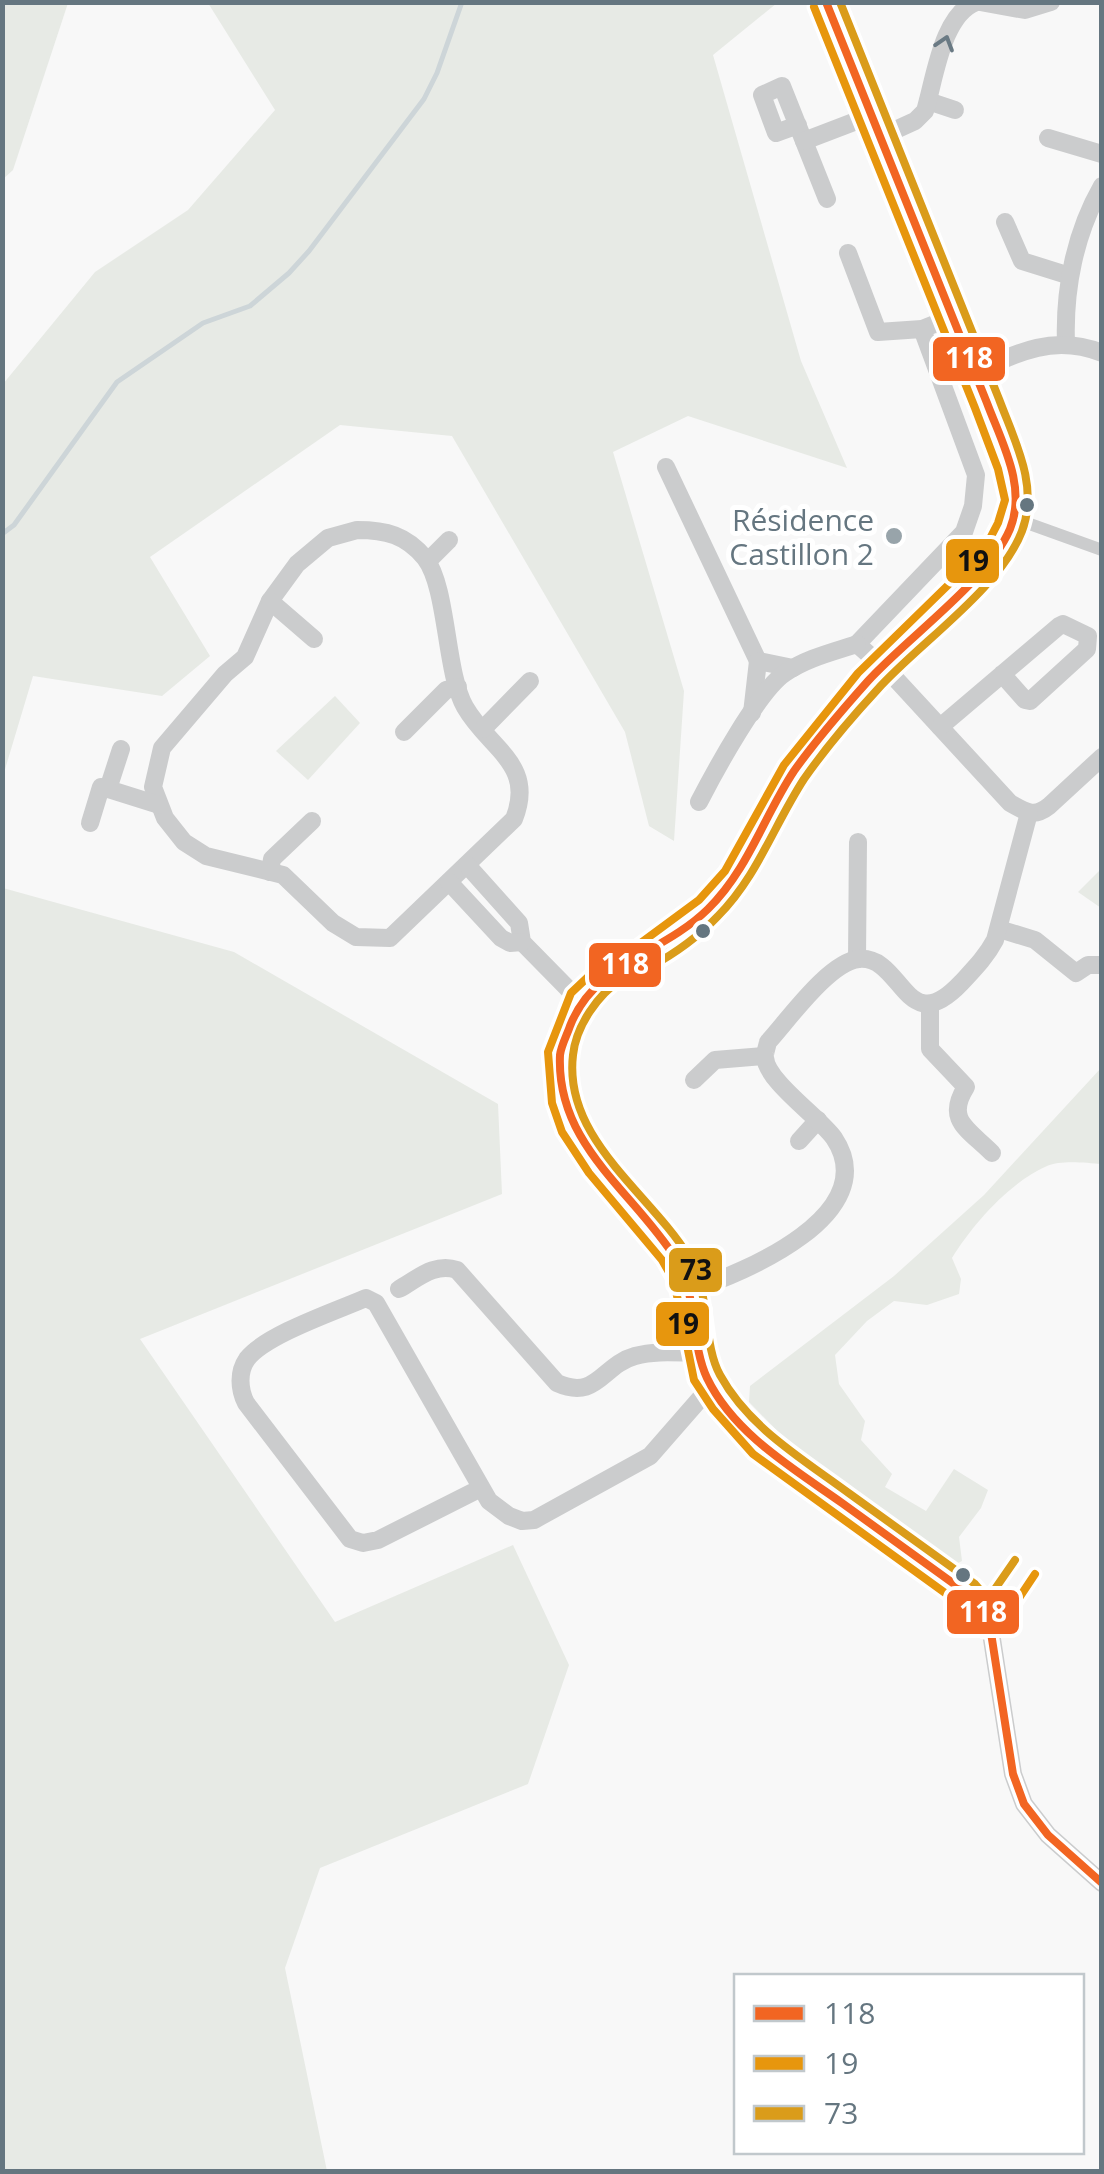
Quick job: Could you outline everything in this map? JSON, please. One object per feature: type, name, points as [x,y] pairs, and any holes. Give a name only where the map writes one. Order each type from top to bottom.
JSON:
[{"type":"street","points":[[826,2],[975,373],[1010,465],[1018,500],[1010,528],[994,558],[882,666],[794,772],[735,878],[708,909],[644,956],[614,969],[580,1001],[560,1052],[564,1100],[573,1126],[599,1165],[672,1253],[691,1290],[701,1352],[712,1385],[760,1444],[968,1594],[988,1620],[1010,1758],[1024,1804],[1048,1834],[1102,1883]]},
{"type":"street","points":[[880,137],[915,121],[925,111],[951,24],[969,4],[1025,10],[1051,2]]},
{"type":"street","points":[[928,102],[956,110]]},
{"type":"street","points":[[826,199],[801,133],[872,115]]},
{"type":"street","points":[[1048,138],[1102,154]]},
{"type":"street","points":[[1066,343],[1065,298],[1070,276],[1088,209],[1102,186]]},
{"type":"street","points":[[1005,222],[1022,261],[1070,276]]},
{"type":"street","points":[[848,253],[878,332],[922,329],[952,317]]},
{"type":"street","points":[[698,802],[728,747],[781,675],[808,660],[857,644],[964,532],[976,475],[922,329]]},
{"type":"street","points":[[975,373],[1033,346],[1066,343],[1102,353]]},
{"type":"street","points":[[666,467],[758,661],[752,715]]},
{"type":"street","points":[[1027,523],[1102,550]]},
{"type":"street","points":[[357,530],[380,530],[403,537],[428,562],[465,707],[516,770],[522,784],[522,800],[514,818],[390,938],[356,937],[333,923],[282,875],[206,856],[184,842],[164,818],[153,787],[162,748],[225,674],[245,657],[270,602],[297,564],[328,538],[357,530]]},
{"type":"street","points":[[428,562],[449,540]]},
{"type":"street","points":[[270,602],[314,639]]},
{"type":"street","points":[[940,727],[1002,674],[1059,626],[1063,624],[1088,636],[1087,649],[1030,700],[1002,674]]},
{"type":"street","points":[[857,644],[1010,804],[1029,814],[1050,806],[1102,757]]},
{"type":"street","points":[[758,661],[794,668]]},
{"type":"street","points":[[483,729],[530,681]]},
{"type":"street","points":[[404,732],[446,690],[458,687]]},
{"type":"street","points":[[108,789],[121,749]]},
{"type":"street","points":[[90,823],[101,787],[159,805]]},
{"type":"street","points":[[691,1290],[788,1247],[833,1207],[843,1184],[844,1162],[835,1140],[769,1072],[764,1056],[768,1042],[838,966],[857,959],[870,960],[914,999],[930,1004],[946,999],[988,954],[999,928],[1029,814]]},
{"type":"street","points":[[270,872],[272,859],[312,821]]},
{"type":"street","points":[[857,959],[858,842]]},
{"type":"street","points":[[467,865],[519,923],[522,942],[580,1001]]},
{"type":"street","points":[[448,882],[502,938],[510,943],[522,942]]},
{"type":"street","points":[[483,918],[498,903]]},
{"type":"street","points":[[999,928],[1035,940],[1076,973],[1088,965],[1102,965]]},
{"type":"street","points":[[930,1004],[930,1049],[966,1087],[956,1104],[957,1118],[992,1153]]},
{"type":"street","points":[[694,1080],[715,1060],[764,1056]]},
{"type":"street","points":[[799,1140],[818,1120]]},
{"type":"street","points":[[399,1290],[433,1269],[445,1266],[456,1270],[557,1383],[574,1390],[591,1386],[630,1357],[652,1352],[701,1352]]},
{"type":"street","points":[[481,1488],[378,1540],[363,1543],[350,1539],[246,1403],[239,1389],[244,1362],[262,1344],[366,1298],[376,1303],[489,1501],[522,1521],[534,1520],[650,1456],[712,1385]]},
{"type":"shaded area","points":[[3,2],[68,3],[13,170],[3,179]]},
{"type":"shaded area","points":[[208,3],[777,3],[713,55],[801,361],[847,468],[688,416],[613,452],[684,691],[674,841],[649,826],[625,732],[452,436],[340,425],[150,557],[210,656],[162,696],[33,676],[3,776],[3,384],[95,272],[188,210],[275,110]]},
{"type":"shaded area","points":[[335,696],[360,723],[308,780],[276,751]]},
{"type":"shaded area","points":[[1101,869],[1101,908],[1078,892]]},
{"type":"shaded area","points":[[3,888],[234,952],[498,1104],[502,1194],[140,1339],[335,1622],[513,1545],[569,1665],[528,1784],[320,1868],[285,1968],[327,2171],[3,2171]]},
{"type":"shaded area","points":[[1101,1068],[1101,1164],[1053,1164],[1019,1182],[982,1218],[952,1258],[961,1279],[959,1294],[927,1305],[894,1301],[867,1321],[835,1355],[839,1384],[865,1421],[861,1440],[892,1474],[885,1487],[926,1511],[954,1469],[988,1490],[981,1508],[959,1537],[962,1561],[954,1565],[822,1477],[749,1402],[750,1386],[894,1276],[984,1195]]},
{"type":"waterway","points":[[2,534],[14,525],[117,382],[203,323],[250,306],[309,251],[424,99],[462,2]]},
{"type":"transit line","name":"118","points":[[826,2],[1005,449],[1014,481],[1015,513],[999,549],[984,568],[868,681],[811,748],[783,788],[722,894],[690,925],[612,973],[581,1004],[561,1052],[562,1087],[570,1115],[584,1141],[676,1259],[688,1288],[707,1378],[733,1416],[785,1463],[968,1594],[989,1620],[1013,1774],[1024,1804],[1048,1835],[1102,1883]]},
{"type":"transit line","name":"73","points":[[840,2],[1018,448],[1026,481],[1027,514],[1011,553],[996,574],[894,672],[821,756],[732,901],[686,944],[622,979],[597,1002],[583,1022],[575,1044],[574,1085],[581,1113],[595,1139],[689,1257],[701,1286],[714,1362],[746,1411],[796,1455],[975,1584],[988,1599],[1015,1560]]},
{"type":"transit line","name":"19","points":[[814,7],[975,408],[1005,500],[984,550],[858,673],[784,765],[725,871],[699,900],[638,945],[607,959],[571,993],[548,1052],[552,1103],[562,1132],[589,1173],[662,1260],[674,1281],[694,1380],[713,1409],[753,1454],[959,1603],[984,1632],[999,1628],[1035,1574]]},
{"type":"place","name":"Résidence Castillon 2","points":[[894,536]]}]
